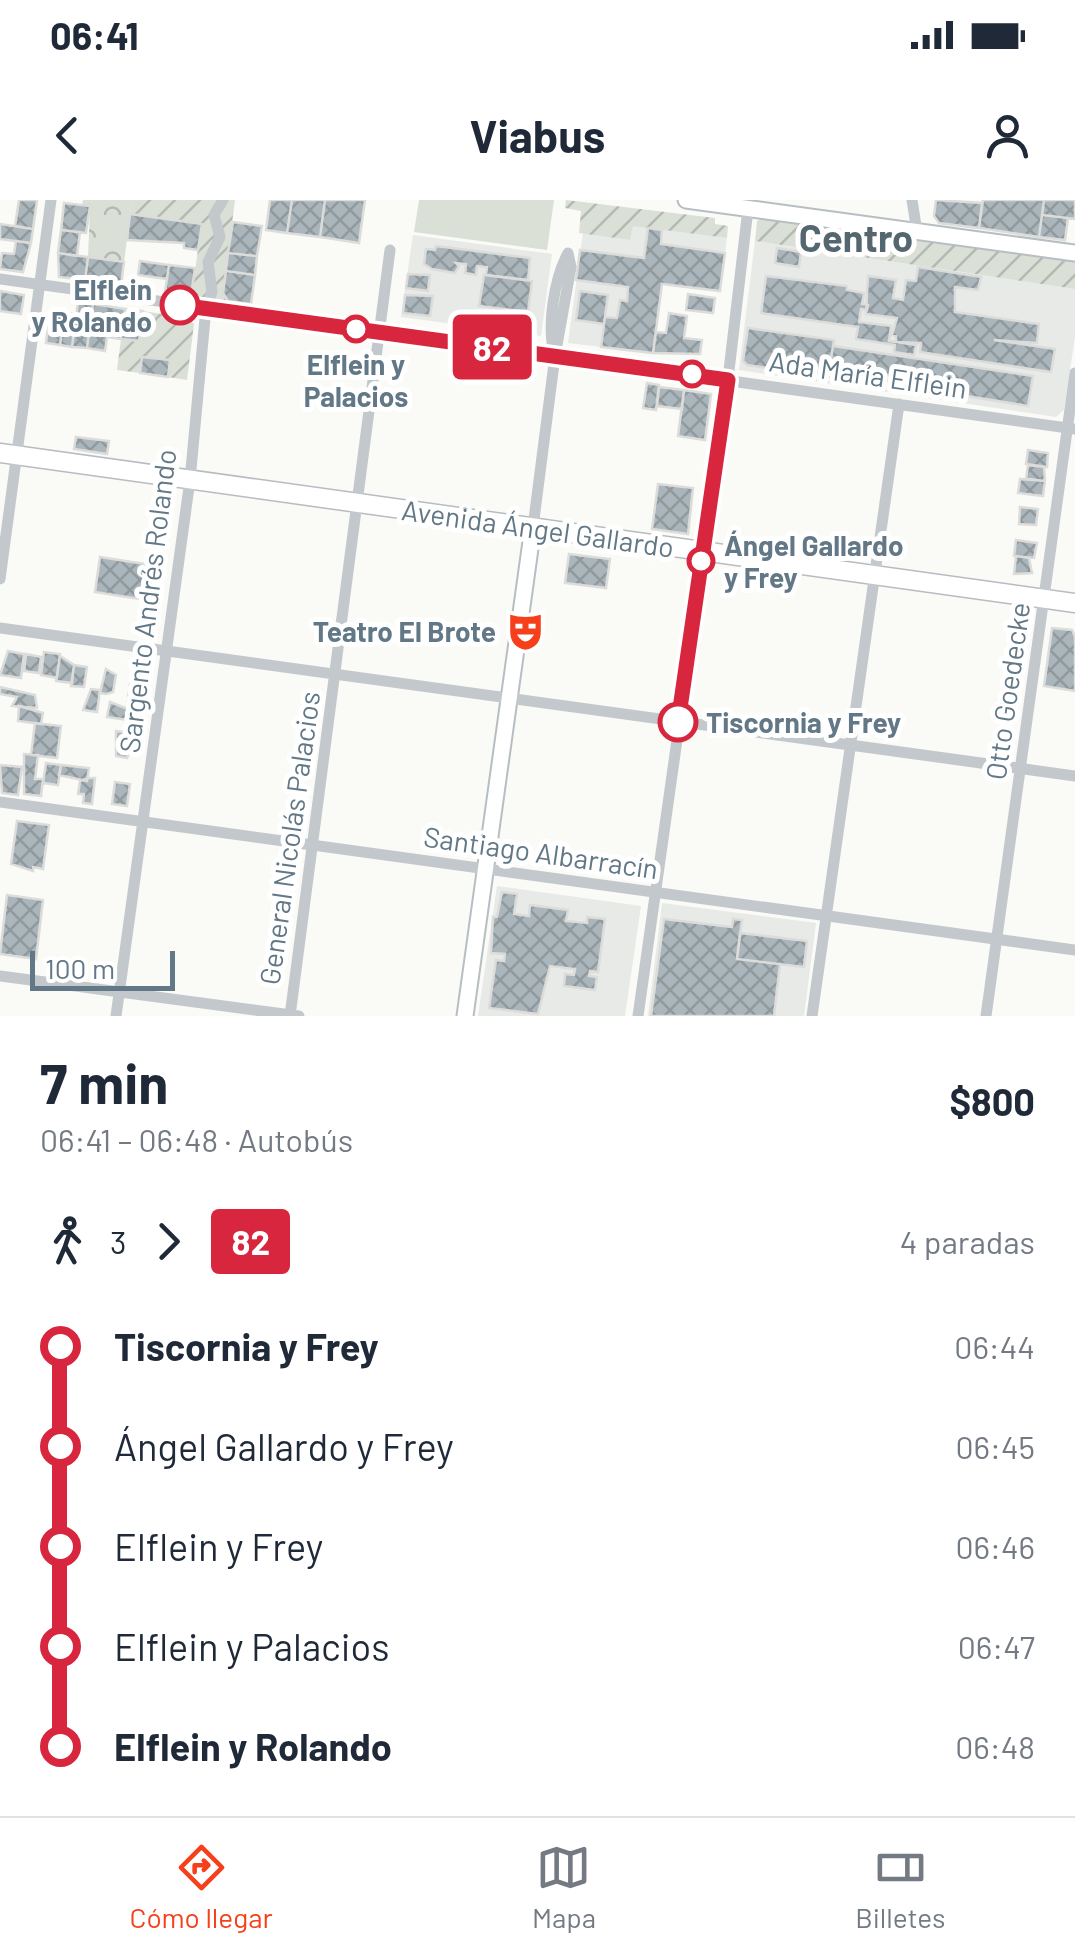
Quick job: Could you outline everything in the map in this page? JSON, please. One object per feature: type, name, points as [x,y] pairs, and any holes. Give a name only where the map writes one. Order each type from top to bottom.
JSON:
[{"type":"main road","name":"Avenida Ángel Gallardo","points":[[8,455],[1075,603]]},
{"type":"street","points":[[0,578],[8,455],[40,285],[51,200]]},
{"type":"street","name":"Sargento Andrés Rolando","points":[[116,1016],[190,480],[206,308],[212,292],[208,262],[220,237],[214,215],[224,200]]},
{"type":"street","points":[[686,200],[1075,253]]},
{"type":"street","points":[[912,200],[918,232]]},
{"type":"street","points":[[638,1016],[728,380],[748,209]]},
{"type":"street","name":"General Nicolás Palacios","points":[[290,1015],[360,504],[390,250]]},
{"type":"street","points":[[465,1016],[555,356],[571,267],[568,253],[561,266],[550,340],[555,356]]},
{"type":"street","name":"Ada María Elflein","points":[[0,280],[1071,428]]},
{"type":"street","name":"Otto Goedecke","points":[[986,1016],[1071,428],[1075,374]]},
{"type":"street","points":[[812,1016],[899,404]]},
{"type":"street","points":[[0,628],[1075,776]]},
{"type":"street","name":"Santiago Albarracín","points":[[0,802],[1075,950]]},
{"type":"street","points":[[0,976],[299,1016]]},
{"type":"shaded area","points":[[632,225],[727,238],[720,291],[662,284],[653,353],[568,343],[583,233],[630,240]]},
{"type":"shaded area","points":[[413,235],[552,254],[541,336],[401,317]]},
{"type":"shaded area","points":[[755,241],[1075,289],[1075,337],[1064,410],[1056,417],[739,370]]},
{"type":"shaded area","points":[[497,886],[641,906],[625,1016],[478,1016]]},
{"type":"shaded area","points":[[662,903],[816,923],[804,1016],[648,1016]]},
{"type":"green space","points":[[83,200],[132,200],[124,262],[88,257],[90,207],[82,205]]},
{"type":"green space","points":[[132,200],[235,200],[223,293],[228,301],[185,295],[193,289],[201,224],[130,214]]},
{"type":"green space","points":[[419,200],[554,200],[547,250],[414,232]]},
{"type":"green space","points":[[566,200],[715,218],[715,224],[728,226],[727,238],[633,226],[630,240],[579,233],[581,211],[565,208]]},
{"type":"green space","points":[[765,216],[1075,261],[1075,289],[755,241],[757,221]]},
{"type":"green space","points":[[143,311],[187,318],[194,324],[187,380],[168,377],[170,360],[143,357],[140,373],[117,370],[121,339],[139,340]]},
{"type":"building","points":[[19,200],[37,200],[33,229],[15,226]]},
{"type":"building","points":[[270,200],[292,200],[287,233],[266,230]]},
{"type":"building","points":[[292,200],[325,200],[320,237],[287,233]]},
{"type":"building","points":[[325,200],[365,200],[359,243],[320,237]]},
{"type":"building","points":[[936,200],[982,203],[979,228],[939,223],[934,216]]},
{"type":"building","points":[[983,200],[1044,200],[1039,237],[979,228]]},
{"type":"building","points":[[1044,200],[1075,200],[1075,219],[1042,215]]},
{"type":"building","points":[[64,203],[90,206],[86,233],[61,230]]},
{"type":"building","points":[[130,214],[202,224],[198,250],[184,248],[184,243],[127,240]]},
{"type":"building","points":[[1042,215],[1068,218],[1065,240],[1039,237]]},
{"type":"building","points":[[233,222],[262,226],[257,256],[228,253]]},
{"type":"building","points":[[0,224],[33,229],[31,243],[0,239]]},
{"type":"building","points":[[648,228],[662,230],[661,244],[725,253],[720,291],[662,284],[653,353],[601,347],[605,317],[617,318],[620,300],[627,301],[628,287],[576,280],[580,250],[644,258]]},
{"type":"building","points":[[61,230],[80,232],[77,256],[58,253]]},
{"type":"building","points":[[16,241],[31,243],[23,272],[0,269],[2,253],[14,254]]},
{"type":"building","points":[[436,246],[530,258],[528,280],[486,275],[487,267],[477,266],[476,275],[465,273],[466,264],[456,263],[459,266],[455,273],[432,269],[424,264],[426,249],[435,250]]},
{"type":"building","points":[[777,248],[801,252],[799,267],[775,263]]},
{"type":"building","points":[[58,253],[88,257],[85,280],[59,277]]},
{"type":"building","points":[[228,253],[257,256],[255,275],[226,271]]},
{"type":"building","points":[[88,257],[124,262],[121,285],[85,280]]},
{"type":"building","points":[[140,261],[169,265],[167,279],[138,275]]},
{"type":"building","points":[[169,265],[195,268],[192,289],[185,295],[165,292]]},
{"type":"building","points":[[918,267],[981,277],[978,290],[955,287],[955,312],[1039,324],[1037,343],[994,340],[1055,349],[1051,372],[920,352],[921,343],[896,342],[892,335],[897,318],[866,314],[868,276],[896,280],[893,298],[903,300],[906,280],[916,281]]},
{"type":"building","points":[[226,271],[255,275],[251,304],[228,301],[223,293]]},
{"type":"building","points":[[408,274],[430,275],[428,291],[406,288]]},
{"type":"building","points":[[484,275],[532,281],[528,312],[479,306]]},
{"type":"building","points":[[766,276],[847,286],[847,290],[864,293],[862,304],[868,305],[867,310],[861,309],[859,322],[891,326],[889,341],[916,345],[914,355],[894,352],[895,345],[856,339],[858,327],[761,313]]},
{"type":"building","points":[[0,291],[24,295],[21,314],[0,311]]},
{"type":"building","points":[[580,291],[608,295],[604,324],[576,320]]},
{"type":"building","points":[[688,294],[715,298],[713,313],[686,310]]},
{"type":"building","points":[[405,295],[433,296],[430,316],[403,313]]},
{"type":"building","points":[[78,302],[93,304],[87,348],[72,347]]},
{"type":"building","points":[[93,304],[125,309],[121,339],[107,337],[105,351],[87,348]]},
{"type":"building","points":[[125,309],[143,311],[139,341],[121,339]]},
{"type":"building","points":[[50,311],[64,313],[60,345],[46,343]]},
{"type":"building","points":[[64,313],[76,314],[72,347],[60,345]]},
{"type":"building","points":[[669,313],[687,316],[684,338],[702,340],[700,354],[653,353],[656,332],[666,333]]},
{"type":"building","points":[[748,328],[834,340],[828,377],[747,365],[743,361]]},
{"type":"building","points":[[833,346],[1033,376],[1028,406],[849,377],[828,377]]},
{"type":"building","points":[[142,357],[170,360],[168,377],[140,373]]},
{"type":"building","points":[[647,383],[659,385],[656,410],[643,408]]},
{"type":"building","points":[[659,387],[684,390],[682,409],[657,406]]},
{"type":"building","points":[[684,390],[711,394],[705,440],[678,436]]},
{"type":"building","points":[[76,437],[109,441],[107,454],[74,449]]},
{"type":"building","points":[[1028,450],[1048,453],[1047,467],[1026,464]]},
{"type":"building","points":[[1028,465],[1044,467],[1045,481],[1026,479]]},
{"type":"building","points":[[1020,479],[1045,481],[1043,496],[1018,493]]},
{"type":"building","points":[[658,484],[693,488],[688,534],[652,529]]},
{"type":"building","points":[[1020,507],[1038,509],[1036,525],[1019,524]]},
{"type":"building","points":[[1016,540],[1037,543],[1034,558],[1014,556]]},
{"type":"building","points":[[569,554],[610,559],[606,588],[565,583]]},
{"type":"building","points":[[1016,556],[1029,558],[1032,573],[1014,574]]},
{"type":"building","points":[[100,557],[158,566],[153,601],[95,592]]},
{"type":"building","points":[[1052,628],[1072,630],[1075,637],[1075,691],[1044,686]]},
{"type":"building","points":[[8,651],[24,654],[21,678],[0,675]]},
{"type":"building","points":[[44,652],[60,654],[57,678],[41,675]]},
{"type":"building","points":[[26,654],[41,657],[39,673],[24,671]]},
{"type":"building","points":[[60,656],[74,665],[72,683],[56,681]]},
{"type":"building","points":[[74,665],[87,667],[84,687],[71,686]]},
{"type":"building","points":[[106,669],[116,675],[113,692],[106,694],[100,693]]},
{"type":"building","points":[[130,684],[145,686],[141,708],[127,706]]},
{"type":"building","points":[[0,687],[35,695],[37,708],[12,706],[17,697],[0,694]]},
{"type":"building","points":[[91,689],[100,690],[97,712],[83,710]]},
{"type":"building","points":[[110,702],[136,712],[135,721],[107,717]]},
{"type":"building","points":[[19,706],[43,713],[41,724],[18,721]]},
{"type":"building","points":[[35,723],[61,726],[57,758],[31,755]]},
{"type":"building","points":[[116,731],[137,734],[127,758],[116,756]]},
{"type":"building","points":[[24,754],[38,755],[35,779],[43,779],[41,796],[24,794]]},
{"type":"building","points":[[46,763],[61,765],[58,785],[43,783]]},
{"type":"building","points":[[0,765],[22,767],[18,795],[2,793]]},
{"type":"building","points":[[61,765],[89,768],[87,781],[59,775]]},
{"type":"building","points":[[95,778],[92,804],[83,803],[84,794],[78,794],[80,781]]},
{"type":"building","points":[[115,782],[130,784],[127,806],[112,804]]},
{"type":"building","points":[[17,821],[49,825],[43,869],[33,867],[33,871],[11,864]]},
{"type":"building","points":[[502,892],[517,894],[514,914],[529,916],[530,905],[568,910],[566,921],[587,923],[587,917],[605,919],[598,972],[590,971],[589,976],[597,977],[595,990],[564,986],[565,974],[574,975],[575,969],[550,966],[538,1014],[489,1008],[496,960],[504,961],[505,954],[491,953],[493,917],[497,917]]},
{"type":"building","points":[[7,895],[43,900],[36,959],[0,954]]},
{"type":"building","points":[[664,919],[732,927],[733,919],[742,920],[737,959],[780,964],[774,1016],[651,1016]]},
{"type":"building","points":[[740,933],[807,941],[804,967],[737,959]]},
{"type":"bus line","name":"82","points":[[180,305],[728,380],[678,722]]},
{"type":"place","name":"Elflein y Rolando","points":[[180,305]]},
{"type":"place","name":"Elflein y Palacios","points":[[356,329]]},
{"type":"place","name":"Ángel Gallardo y Frey","points":[[701,561]]},
{"type":"place","name":"Teatro El Brote","points":[[526,631]]},
{"type":"place","name":"Tiscornia y Frey","points":[[678,722]]},
{"type":"district","name":"Centro","points":[[856,237]]}]
